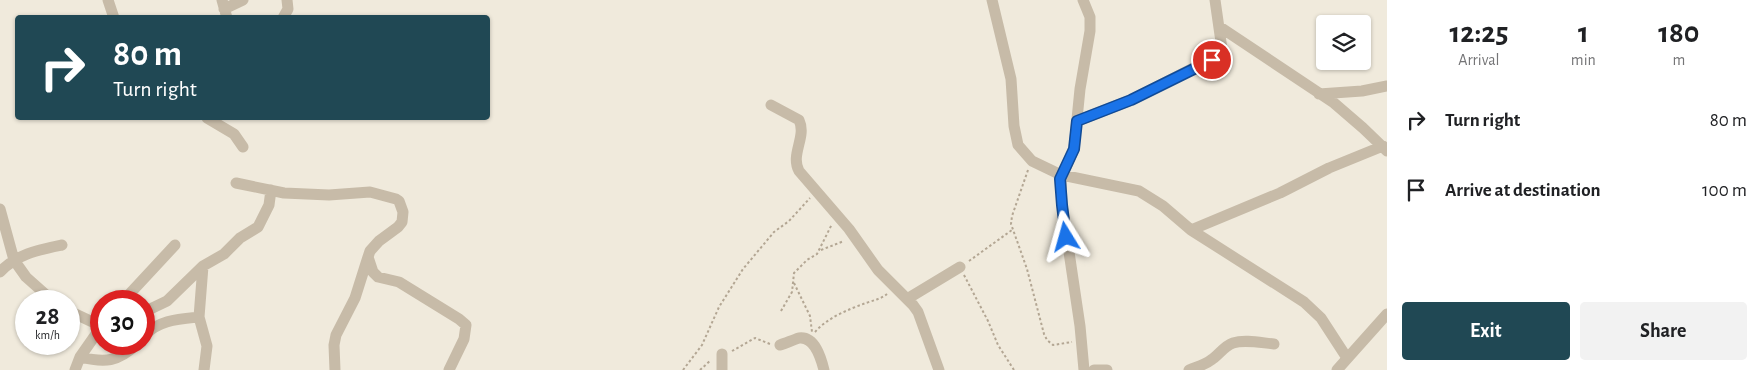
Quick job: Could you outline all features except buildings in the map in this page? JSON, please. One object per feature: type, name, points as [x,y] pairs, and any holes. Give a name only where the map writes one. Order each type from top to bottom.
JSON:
[{"type":"street","points":[[108,0],[113,15]]},
{"type":"street","points":[[224,9],[243,0]]},
{"type":"street","points":[[285,15],[288,9],[287,0]]},
{"type":"street","points":[[992,0],[1011,79],[1016,136],[1023,152],[1032,161],[1062,177],[1139,191],[1163,206],[1191,230],[1304,302],[1322,318],[1347,358]]},
{"type":"street","points":[[1083,0],[1090,17],[1090,30],[1080,90],[1074,149],[1062,177],[1062,205],[1084,370]]},
{"type":"street","points":[[1077,121],[1131,100],[1212,60],[1218,55],[1222,48],[1215,0]]},
{"type":"street","points":[[1191,230],[1280,193],[1329,168],[1385,148],[1334,103],[1220,27]]},
{"type":"street","points":[[1320,94],[1362,91],[1387,86]]},
{"type":"street","points":[[771,105],[796,118],[800,123],[801,130],[795,161],[799,172],[836,215],[878,270],[918,312],[939,370]]},
{"type":"street","points":[[210,120],[234,134],[243,147]]},
{"type":"street","points":[[1043,166],[1070,158]]},
{"type":"street","points":[[236,183],[284,193],[347,194],[370,192],[396,199],[404,212],[402,222],[398,227],[370,251],[355,298],[336,335],[334,346],[335,370]]},
{"type":"street","points":[[155,307],[167,301],[203,266],[224,254],[240,238],[258,227],[270,205],[271,190]]},
{"type":"street","points":[[0,209],[14,260],[26,277],[41,290]]},
{"type":"street","points":[[0,272],[14,260],[35,250],[62,245]]},
{"type":"street","points":[[133,290],[175,245]]},
{"type":"street","points":[[368,257],[376,276],[399,282],[459,319],[466,326],[464,339],[449,370]]},
{"type":"street","points":[[203,266],[199,317],[207,346],[204,370]]},
{"type":"street","points":[[907,299],[960,267]]},
{"type":"street","points":[[1337,370],[1387,314]]},
{"type":"street","points":[[155,327],[168,321],[199,317]]},
{"type":"street","points":[[780,345],[799,338],[809,339],[815,345],[824,370]]},
{"type":"street","points":[[75,370],[80,357],[90,343]]},
{"type":"street","points":[[1189,370],[1212,360],[1220,351],[1233,343],[1274,344]]},
{"type":"street","points":[[722,354],[722,370]]},
{"type":"street","points":[[80,357],[96,361],[107,361],[123,355]]},
{"type":"street","points":[[1094,370],[1107,370]]},
{"type":"path","points":[[1032,161],[1012,216],[1013,230],[1027,269],[1047,340],[1053,345],[1081,340]]},
{"type":"path","points":[[683,370],[702,345],[719,308],[742,269],[774,232],[789,221],[808,202],[815,190]]},
{"type":"path","points":[[820,250],[836,215]]},
{"type":"path","points":[[1013,230],[960,267],[988,321],[998,345],[1014,370]]},
{"type":"path","points":[[781,311],[792,292],[794,273],[797,269],[820,250],[841,241],[856,240]]},
{"type":"path","points":[[793,281],[810,316],[813,334],[827,321],[884,296],[895,288]]},
{"type":"path","points":[[700,370],[713,358],[741,347],[755,338],[780,345]]},
{"type":"route","points":[[1066,237],[1060,179],[1074,149],[1077,121],[1131,100],[1212,60]]}]
